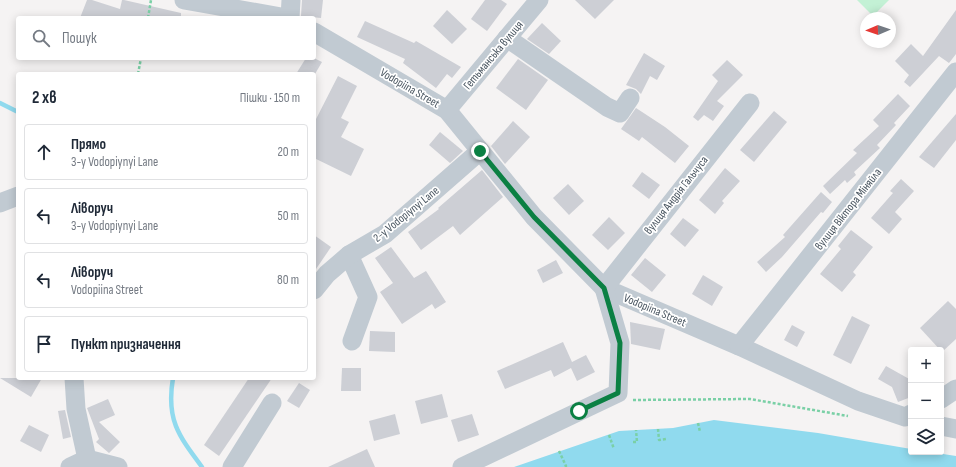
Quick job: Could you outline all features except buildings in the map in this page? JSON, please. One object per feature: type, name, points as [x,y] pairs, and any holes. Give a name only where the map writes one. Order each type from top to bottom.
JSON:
[{"type":"street","points":[[184,0],[276,16]]},
{"type":"street","points":[[290,16],[291,0]]},
{"type":"street","name":"Гетьманська вулиця","points":[[447,110],[539,0]]},
{"type":"street","name":"Vodopiina Street","points":[[316,33],[447,110],[534,217],[604,288],[739,346],[858,401],[908,417]]},
{"type":"street","points":[[507,38],[606,107],[620,113],[630,98]]},
{"type":"street","name":"вулиця Віктора Міняйла","points":[[739,346],[956,72]]},
{"type":"street","name":"вулиця Андрія Гальчуса","points":[[604,288],[750,103]]},
{"type":"street","name":"2-y Vodopiynyi Lane","points":[[316,288],[327,274],[349,255],[385,234],[480,151]]},
{"type":"street","points":[[0,203],[16,197]]},
{"type":"street","points":[[349,255],[368,297],[352,341]]},
{"type":"street","points":[[462,467],[618,393],[620,343],[604,288]]},
{"type":"street","points":[[74,380],[76,409],[87,459]]},
{"type":"street","points":[[944,397],[956,389]]},
{"type":"street","points":[[232,467],[272,403]]},
{"type":"street","points":[[944,427],[956,429]]},
{"type":"street","points":[[70,467],[87,459],[118,467]]},
{"type":"path","points":[[148,16],[152,0]]},
{"type":"path","points":[[138,72],[141,60]]},
{"type":"path","points":[[630,400],[750,399],[852,416]]},
{"type":"path","points":[[698,423],[700,432]]},
{"type":"path","points":[[658,429],[659,440],[666,439]]},
{"type":"path","points":[[633,442],[637,442],[636,430]]},
{"type":"path","points":[[609,435],[614,449]]},
{"type":"path","points":[[559,451],[566,466],[564,467]]},
{"type":"green space","points":[[857,0],[889,0],[877,12],[869,12]]},
{"type":"water","points":[[714,420],[818,433],[908,448],[908,455],[944,454],[956,456],[956,467],[514,467],[619,431],[673,428]]},
{"type":"waterway","points":[[0,103],[16,111]]},
{"type":"waterway","points":[[173,380],[171,405],[176,426],[180,436],[202,467]]},
{"type":"route","points":[[480,151],[534,217],[604,288],[620,343],[618,393],[579,411]]}]
